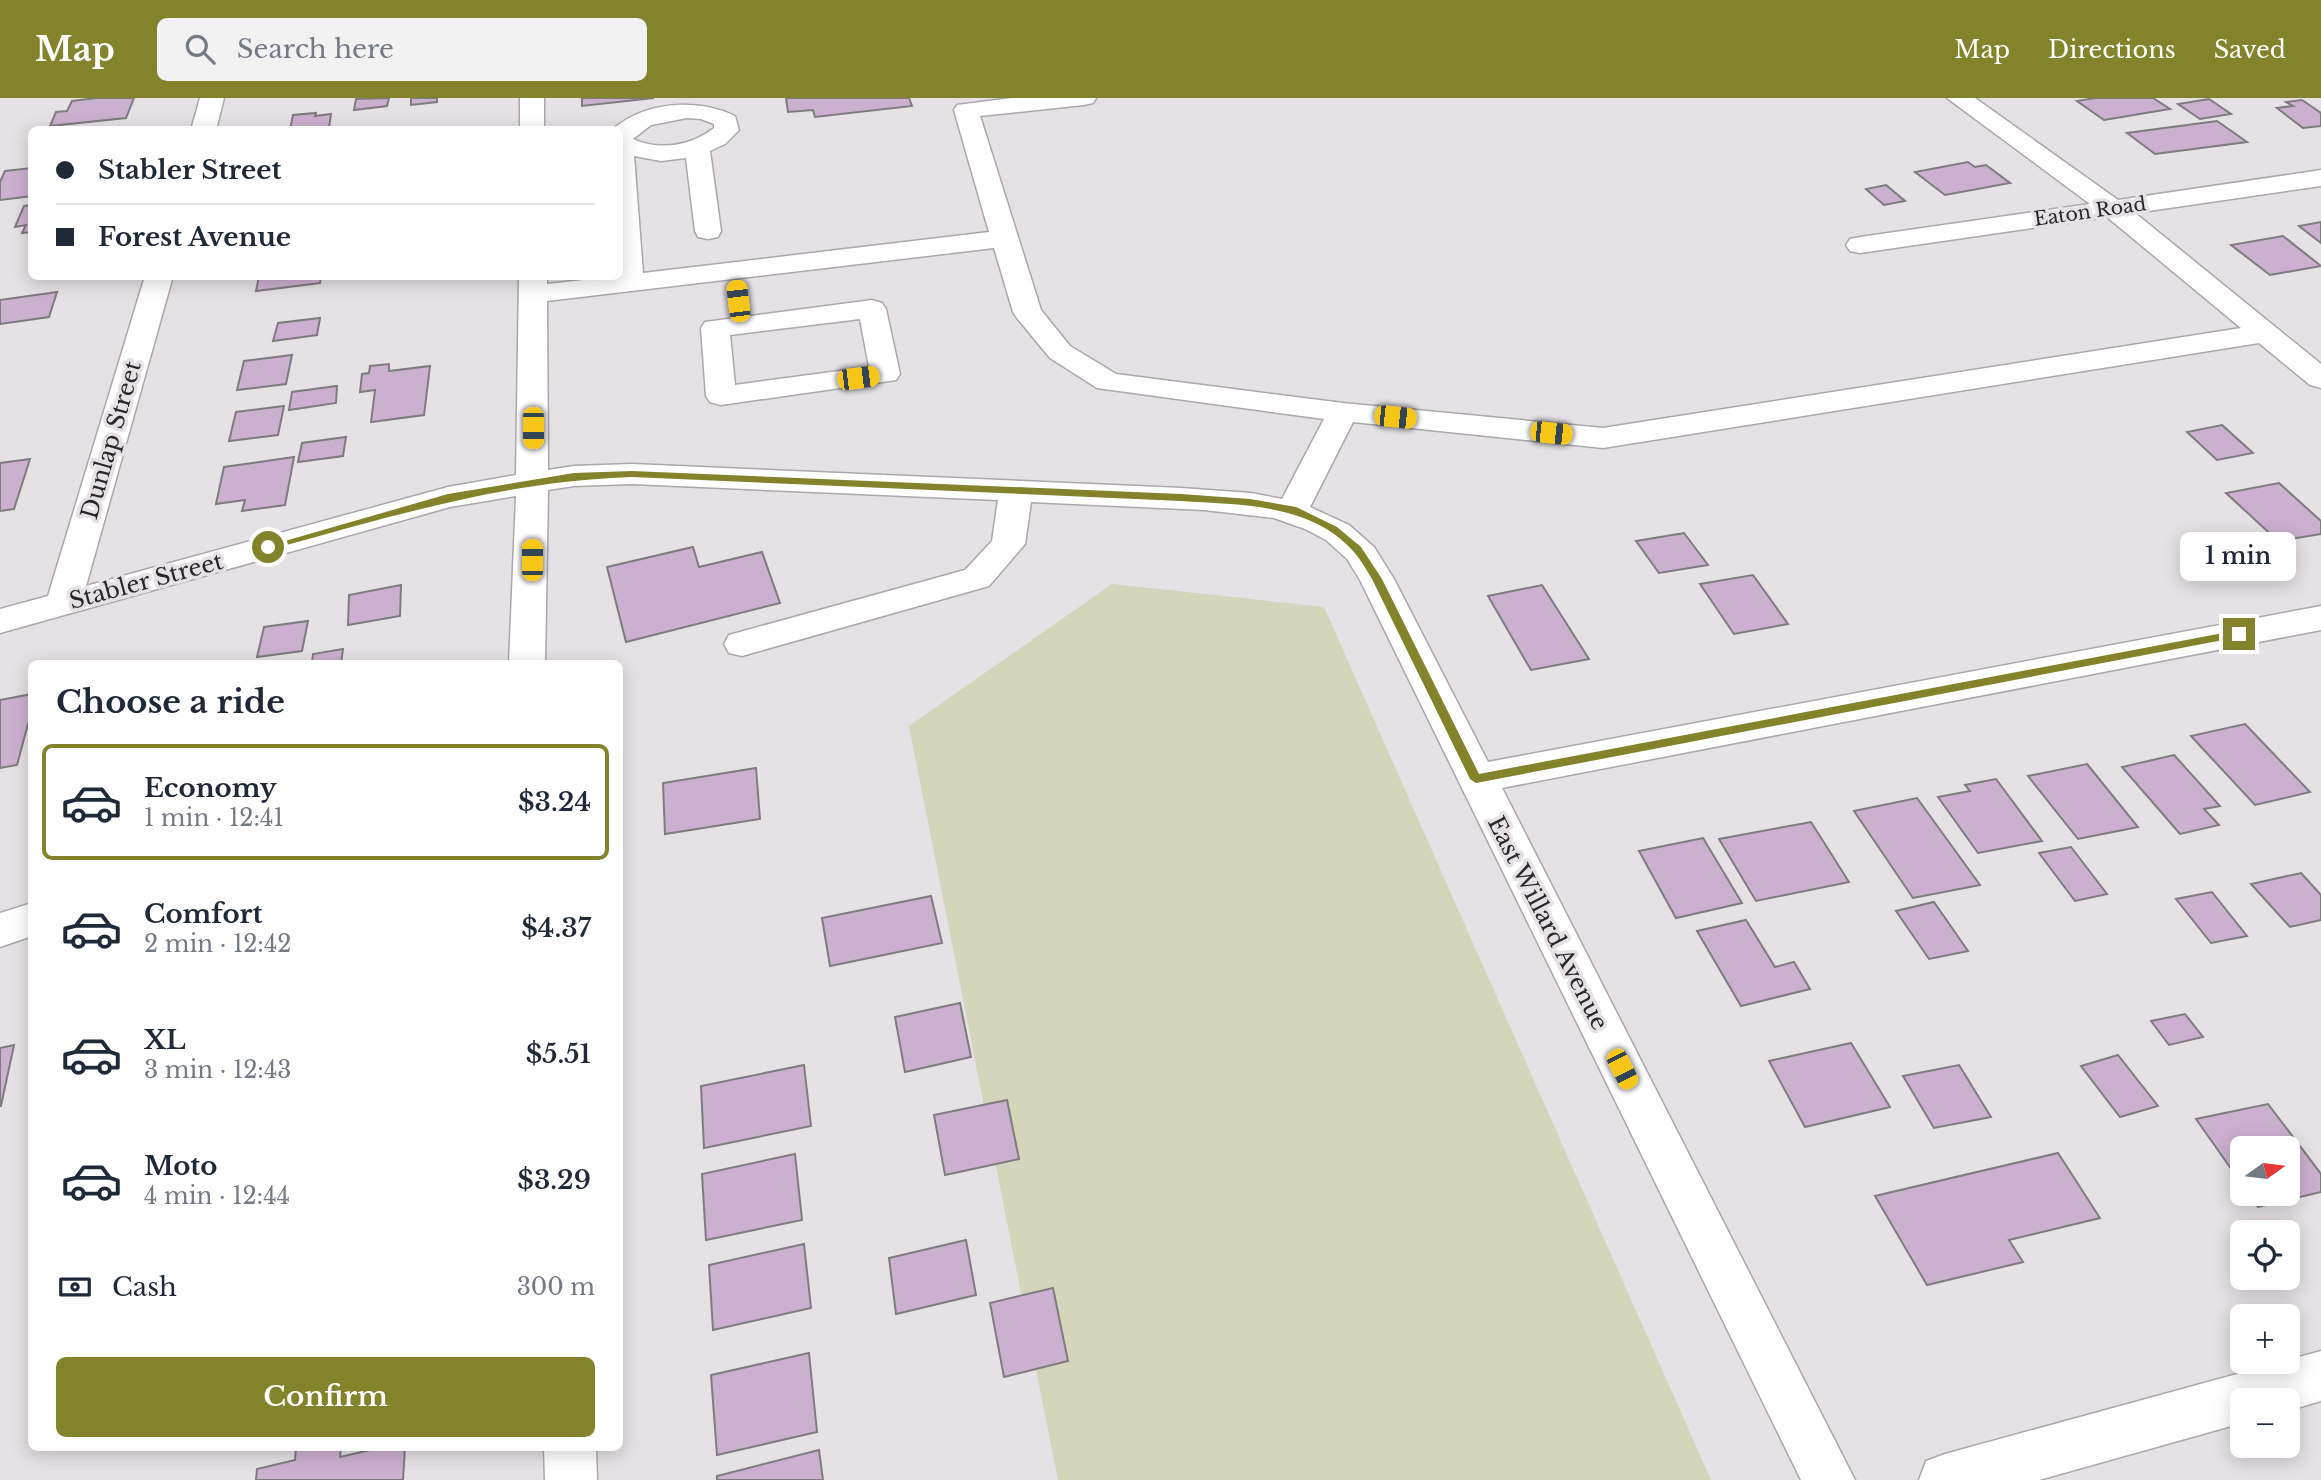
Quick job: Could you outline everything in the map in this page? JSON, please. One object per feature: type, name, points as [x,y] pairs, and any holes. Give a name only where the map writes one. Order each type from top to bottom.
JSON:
[{"type":"street","points":[[204,126],[212,98]]},
{"type":"street","points":[[532,98],[533,126]]},
{"type":"street","points":[[1082,98],[963,104],[1027,312],[1060,352],[1108,382],[1343,412],[1603,438],[2264,332]]},
{"type":"street","points":[[1959,98],[2014,134],[2114,208],[2321,379]]},
{"type":"street","points":[[623,135],[630,125],[675,112],[717,114],[726,121],[727,130],[716,141],[697,149],[655,153],[635,151],[623,140]]},
{"type":"street","points":[[697,149],[708,231]]},
{"type":"street","points":[[623,174],[629,282]]},
{"type":"street","name":"Eaton Road","points":[[1860,245],[2321,178]]},
{"type":"street","points":[[527,660],[533,482],[533,285],[629,282],[1006,238]]},
{"type":"street","points":[[728,326],[872,309],[885,374],[721,396],[728,326],[734,271]]},
{"type":"street","points":[[705,274],[728,326]]},
{"type":"street","name":"Dunlap Street","points":[[63,604],[158,280]]},
{"type":"street","points":[[1292,510],[1343,412]]},
{"type":"street","name":"Stabler Street","points":[[0,621],[448,497],[574,475],[632,474],[1250,502]]},
{"type":"street","points":[[742,644],[977,578],[1008,544],[1016,490]]},
{"type":"street","name":"East Willard Avenue","points":[[1250,502],[1292,510],[1333,529],[1358,549],[1377,579],[1829,1480]]},
{"type":"street","points":[[1476,779],[2321,618]]},
{"type":"street","points":[[0,930],[28,920]]},
{"type":"street","points":[[1945,1480],[2321,1376]]},
{"type":"street","points":[[570,1451],[570,1480]]},
{"type":"green space","points":[[1112,584],[1324,607],[1711,1480],[1058,1480],[909,726]]},
{"type":"building","points":[[134,98],[126,118],[50,126],[56,112],[67,111],[72,101]]},
{"type":"building","points":[[389,98],[387,106],[354,110],[356,99]]},
{"type":"building","points":[[411,98],[437,98],[437,102],[411,105]]},
{"type":"building","points":[[582,98],[654,98],[582,106]]},
{"type":"building","points":[[786,98],[909,98],[912,106],[815,117],[813,110],[788,112]]},
{"type":"building","points":[[2095,98],[2153,98],[2170,109],[2104,120],[2077,101]]},
{"type":"building","points":[[2209,99],[2231,114],[2200,119],[2178,104]]},
{"type":"building","points":[[2302,100],[2321,113],[2321,126],[2303,128],[2277,108],[2293,106],[2286,102]]},
{"type":"building","points":[[331,114],[329,126],[291,126],[293,115]]},
{"type":"building","points":[[2217,121],[2247,142],[2155,154],[2127,133]]},
{"type":"building","points":[[1968,162],[1975,167],[1986,165],[2010,183],[1945,195],[1915,172]]},
{"type":"building","points":[[28,168],[28,196],[0,200],[0,182],[5,171]]},
{"type":"building","points":[[1886,185],[1905,201],[1884,205],[1866,189]]},
{"type":"building","points":[[24,206],[28,206],[28,232],[22,233],[26,225],[15,227]]},
{"type":"building","points":[[2321,222],[2321,243],[2299,226]]},
{"type":"building","points":[[2283,236],[2321,266],[2270,275],[2231,245]]},
{"type":"building","points":[[258,280],[320,280],[320,283],[256,291]]},
{"type":"building","points":[[57,292],[49,317],[0,324],[0,300]]},
{"type":"building","points":[[320,318],[317,335],[273,341],[278,323]]},
{"type":"building","points":[[292,355],[286,384],[237,390],[244,361]]},
{"type":"building","points":[[389,364],[389,371],[430,366],[424,415],[371,422],[375,390],[360,392],[362,374],[369,373],[370,366]]},
{"type":"building","points":[[337,386],[336,403],[289,410],[292,392]]},
{"type":"building","points":[[284,406],[278,435],[229,441],[236,412]]},
{"type":"building","points":[[2222,425],[2253,453],[2217,460],[2187,432]]},
{"type":"building","points":[[346,437],[343,456],[298,462],[302,443]]},
{"type":"building","points":[[294,457],[285,505],[242,511],[245,500],[216,504],[224,467]]},
{"type":"building","points":[[30,459],[14,509],[0,511],[0,463]]},
{"type":"building","points":[[2279,483],[2321,521],[2321,534],[2278,541],[2226,493]]},
{"type":"building","points":[[1684,533],[1708,565],[1659,573],[1636,541]]},
{"type":"building","points":[[693,547],[699,567],[762,552],[780,603],[626,642],[607,567]]},
{"type":"building","points":[[1753,575],[1788,624],[1734,634],[1700,584]]},
{"type":"building","points":[[401,585],[400,616],[348,625],[349,595]]},
{"type":"building","points":[[1542,585],[1589,659],[1531,670],[1488,596]]},
{"type":"building","points":[[308,621],[302,651],[257,657],[264,627]]},
{"type":"building","points":[[343,649],[341,660],[312,660],[313,654]]},
{"type":"building","points":[[28,695],[28,724],[17,765],[0,768],[0,700]]},
{"type":"building","points":[[2245,724],[2310,792],[2255,805],[2191,736]]},
{"type":"building","points":[[2174,755],[2220,806],[2204,809],[2219,825],[2180,834],[2122,767]]},
{"type":"building","points":[[2087,764],[2138,827],[2078,839],[2028,776]]},
{"type":"building","points":[[756,768],[760,819],[665,834],[663,783]]},
{"type":"building","points":[[1996,779],[2042,841],[1978,853],[1938,797],[1970,791],[1965,785]]},
{"type":"building","points":[[1917,798],[1980,885],[1913,898],[1854,811]]},
{"type":"building","points":[[1811,822],[1849,882],[1756,901],[1719,839]]},
{"type":"building","points":[[1703,838],[1742,903],[1676,918],[1639,851]]},
{"type":"building","points":[[2071,847],[2107,894],[2075,901],[2039,853]]},
{"type":"building","points":[[2301,873],[2321,895],[2321,920],[2290,927],[2251,884]]},
{"type":"building","points":[[2212,892],[2247,936],[2211,943],[2176,899]]},
{"type":"building","points":[[931,896],[942,943],[830,966],[822,918]]},
{"type":"building","points":[[1934,902],[1968,951],[1929,959],[1896,911]]},
{"type":"building","points":[[1746,920],[1775,967],[1794,962],[1810,989],[1741,1006],[1697,931]]},
{"type":"building","points":[[960,1003],[971,1057],[905,1072],[895,1017]]},
{"type":"building","points":[[2185,1014],[2203,1037],[2169,1045],[2151,1021]]},
{"type":"building","points":[[1851,1043],[1890,1107],[1805,1127],[1769,1061]]},
{"type":"building","points":[[14,1045],[1,1106],[0,1106],[0,1048]]},
{"type":"building","points":[[2118,1055],[2158,1106],[2120,1117],[2081,1066]]},
{"type":"building","points":[[804,1065],[811,1126],[704,1148],[701,1086]]},
{"type":"building","points":[[1959,1065],[1991,1117],[1934,1128],[1903,1076]]},
{"type":"building","points":[[1007,1100],[1019,1159],[945,1175],[934,1115]]},
{"type":"building","points":[[2268,1104],[2292,1136],[2230,1136],[2230,1167],[2196,1119]]},
{"type":"building","points":[[2300,1146],[2321,1174],[2321,1192],[2300,1197]]},
{"type":"building","points":[[2058,1153],[2100,1218],[2009,1240],[2023,1262],[1927,1285],[1875,1196]]},
{"type":"building","points":[[795,1154],[802,1220],[706,1240],[702,1174]]},
{"type":"building","points":[[966,1240],[976,1295],[896,1314],[889,1258]]},
{"type":"building","points":[[804,1244],[811,1308],[713,1330],[709,1265]]},
{"type":"building","points":[[1053,1288],[1068,1361],[1004,1377],[990,1303]]},
{"type":"building","points":[[809,1353],[817,1432],[717,1455],[711,1375]]},
{"type":"building","points":[[819,1450],[823,1480],[717,1480],[717,1476]]},
{"type":"building","points":[[296,1451],[341,1451],[340,1457],[366,1451],[405,1451],[403,1480],[256,1480],[257,1469],[295,1460]]},
{"type":"route","points":[[268,547],[448,497],[574,475],[632,474],[1181,498],[1250,502],[1292,510],[1333,529],[1358,549],[1377,579],[1476,779],[2239,634]]}]
